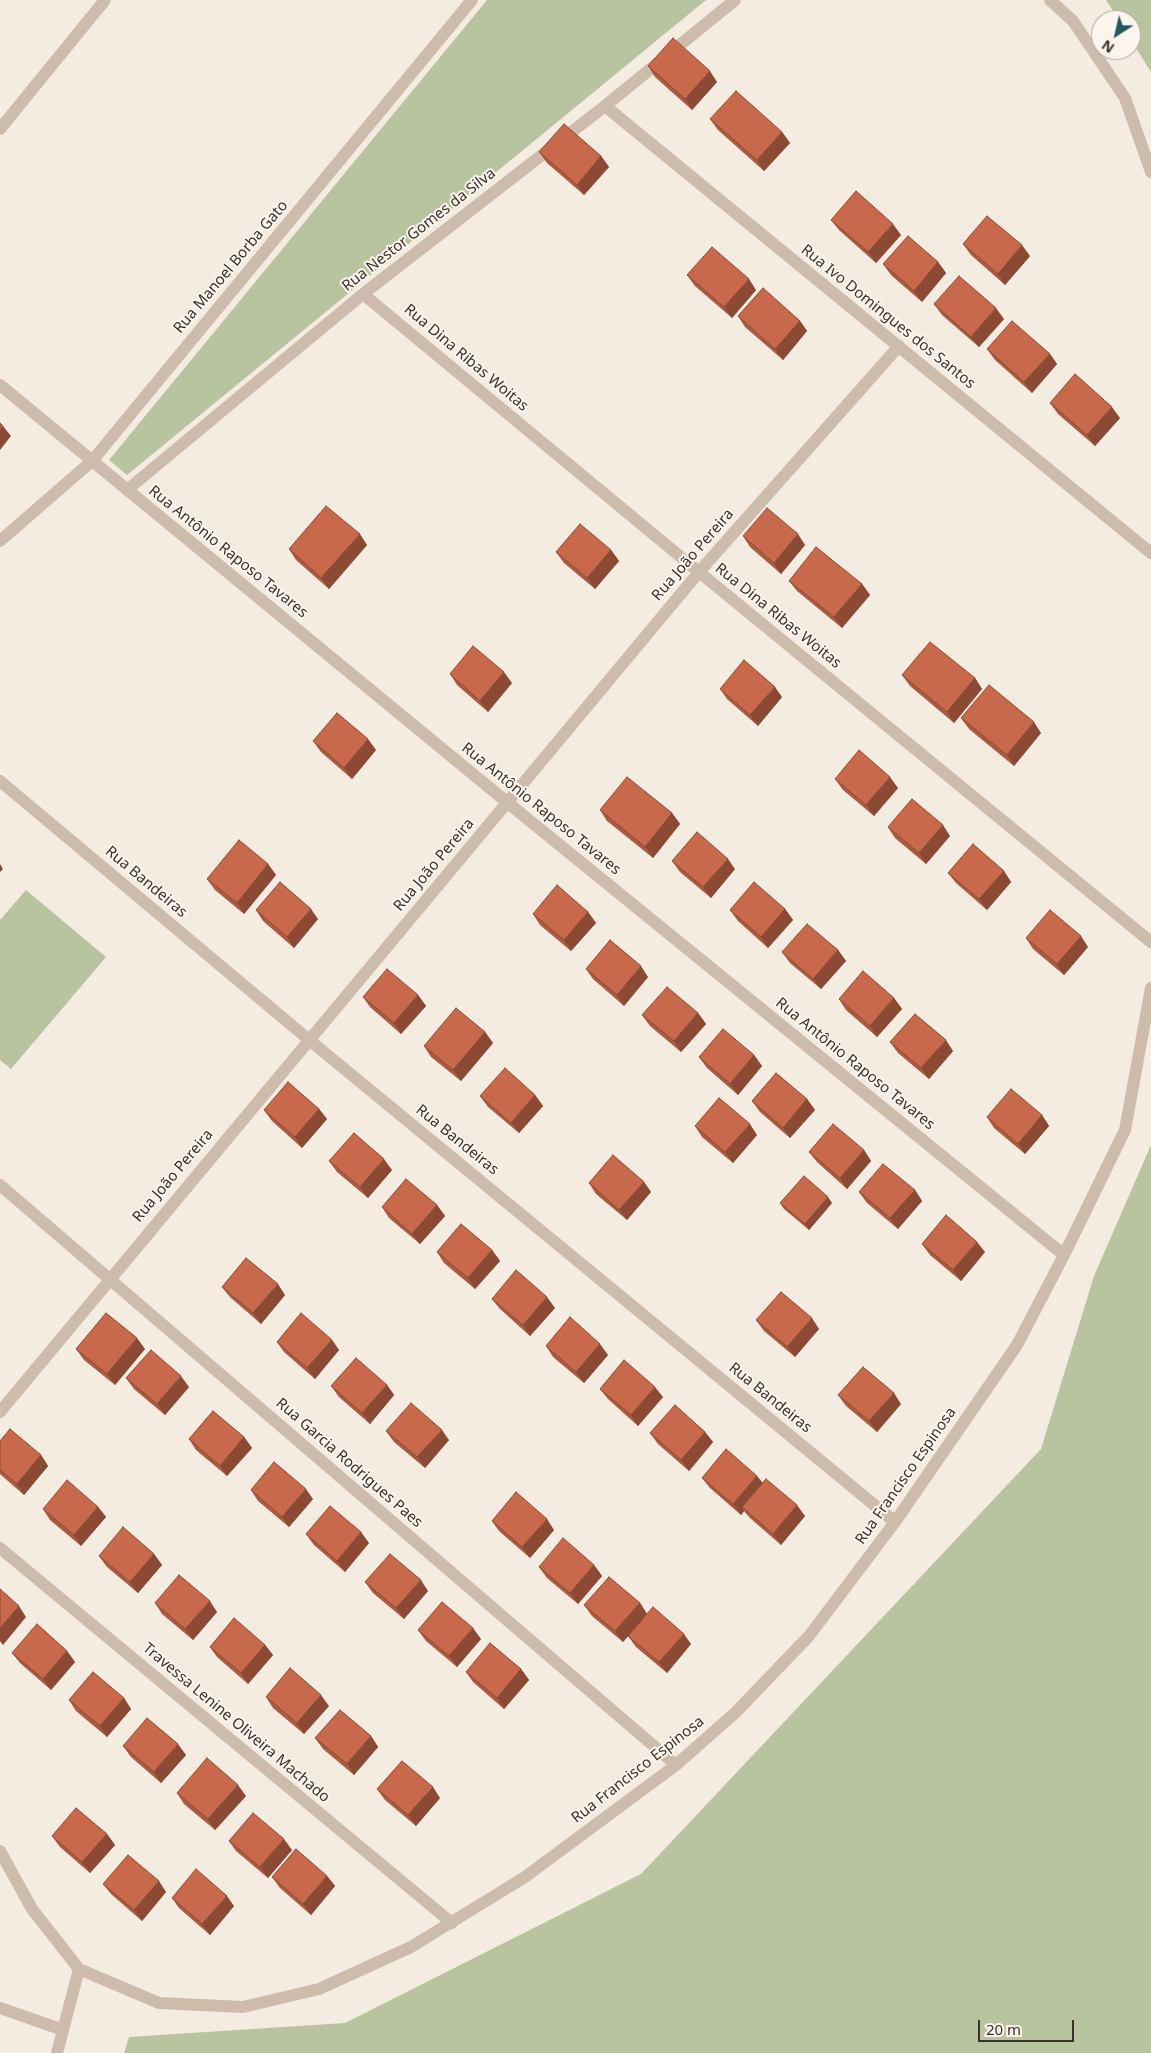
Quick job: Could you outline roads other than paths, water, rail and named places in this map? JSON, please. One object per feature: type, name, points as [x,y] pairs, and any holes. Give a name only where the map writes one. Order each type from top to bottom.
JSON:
[{"type":"street","points":[[0,129],[105,0]]},
{"type":"street","name":"Rua Manoel Borba Gato","points":[[0,541],[92,461],[472,0]]},
{"type":"street","name":"Rua Nestor Gomes da Silva","points":[[127,490],[363,294],[605,106],[735,0]]},
{"type":"street","points":[[1050,0],[1073,21],[1125,98],[1151,172]]},
{"type":"street","name":"Rua Ivo Domingues dos Santos","points":[[605,106],[1151,553]]},
{"type":"street","name":"Rua Dina Ribas Woitas","points":[[363,294],[698,572],[1151,942]]},
{"type":"street","name":"Rua João Pereira","points":[[0,1412],[698,572],[899,346]]},
{"type":"street","name":"Rua Antônio Raposo Tavares","points":[[0,385],[1064,1255]]},
{"type":"street","name":"Rua Bandeiras","points":[[0,781],[308,1039],[896,1522]]},
{"type":"street","name":"Rua Francisco Espinosa","points":[[0,1852],[32,1909],[79,1969],[159,2003],[244,2007],[319,1989],[411,1947],[525,1877],[676,1765],[736,1712],[810,1636],[896,1522],[1017,1345],[1126,1130],[1151,988]]},
{"type":"street","name":"Rua Garcia Rodrigues Paes","points":[[0,1185],[676,1765]]},
{"type":"street","name":"Travessa Lenine Oliveira Machado","points":[[0,1548],[452,1923]]},
{"type":"street","points":[[57,2053],[79,1969]]},
{"type":"street","points":[[0,2008],[63,2030]]}]
